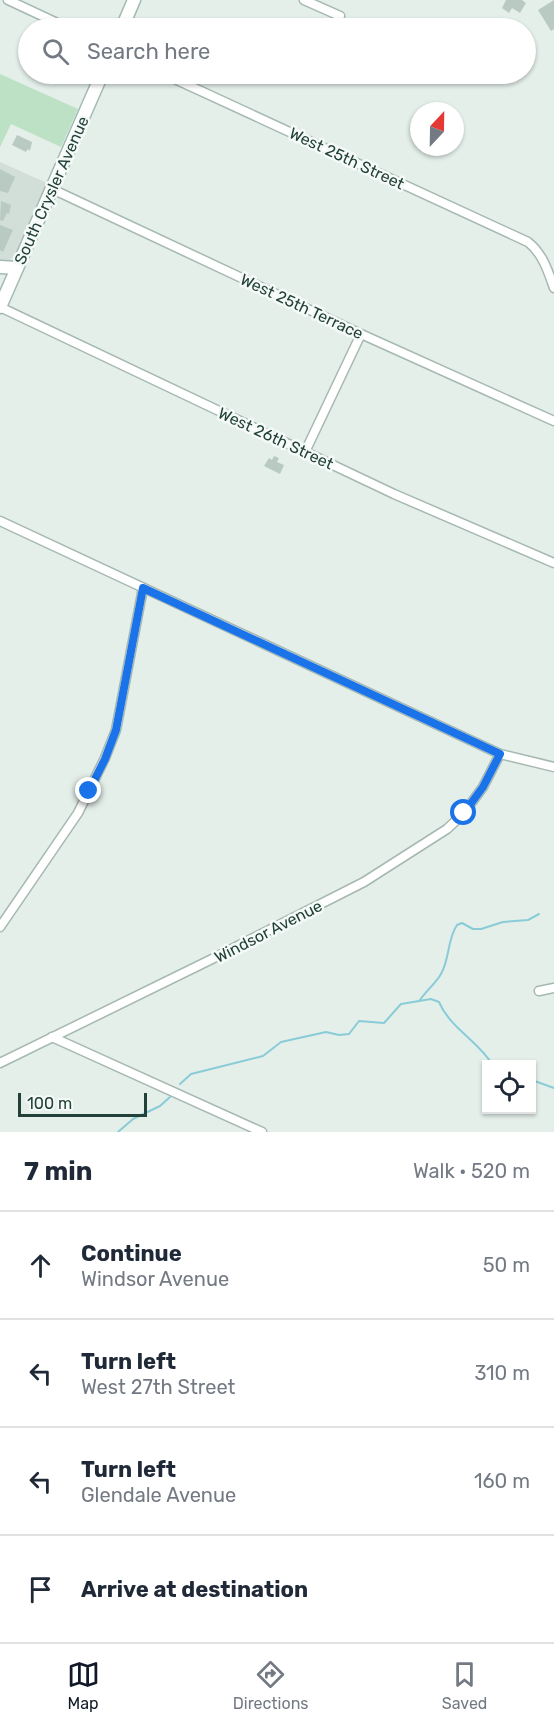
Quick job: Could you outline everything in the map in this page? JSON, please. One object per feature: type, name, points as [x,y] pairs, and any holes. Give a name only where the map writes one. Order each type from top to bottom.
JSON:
[{"type":"main road","points":[[126,18],[134,0]]},
{"type":"main road","name":"South Crysler Avenue","points":[[0,307],[98,84]]},
{"type":"main road","points":[[0,267],[17,268]]},
{"type":"street","points":[[8,0],[47,18]]},
{"type":"street","points":[[304,0],[340,16]]},
{"type":"street","name":"West 25th Street","points":[[186,84],[530,244],[544,261],[554,288]]},
{"type":"street","name":"West 25th Terrace","points":[[52,189],[360,334],[554,421]]},
{"type":"street","name":"West 26th Street","points":[[0,307],[394,494],[554,563]]},
{"type":"street","points":[[304,452],[360,334]]},
{"type":"street","points":[[0,521],[500,754],[554,767]]},
{"type":"street","points":[[0,927],[78,813],[105,759],[116,730],[143,588]]},
{"type":"street","name":"Windsor Avenue","points":[[0,1063],[364,882],[447,829],[464,813],[483,787],[500,754]]},
{"type":"street","points":[[539,991],[554,988]]},
{"type":"street","points":[[52,1037],[262,1132]]},
{"type":"shaded area","points":[[0,162],[47,183],[14,257],[7,262],[0,262]]},
{"type":"green space","points":[[0,74],[78,109],[61,147],[11,124],[0,147]]},
{"type":"building","points":[[506,0],[522,0],[526,3],[520,13],[512,8],[509,13],[502,8]]},
{"type":"building","points":[[554,0],[554,29],[551,31],[538,10]]},
{"type":"building","points":[[17,135],[32,142],[30,151],[28,149],[26,152],[12,145]]},
{"type":"building","points":[[0,169],[15,177],[8,193],[0,191]]},
{"type":"building","points":[[1,201],[11,205],[9,214],[7,213],[3,221],[0,220]]},
{"type":"building","points":[[0,225],[13,230],[3,252],[0,250]]},
{"type":"building","points":[[274,456],[279,458],[277,462],[284,465],[280,474],[264,466],[269,458],[272,460]]},
{"type":"waterway","points":[[420,1000],[441,974],[457,925],[462,923],[473,929],[481,929],[503,922],[528,920],[539,914]]},
{"type":"waterway","points":[[180,1084],[191,1074],[263,1056],[281,1042],[326,1032],[339,1035],[349,1034],[359,1021],[384,1023],[401,1004],[431,999],[439,1002],[450,1019],[489,1060]]},
{"type":"waterway","points":[[536,1081],[554,1088]]},
{"type":"waterway","points":[[118,1132],[133,1119],[160,1106],[170,1097]]},
{"type":"route","points":[[89,791],[116,730],[143,588],[500,754],[483,787],[464,813]]}]
